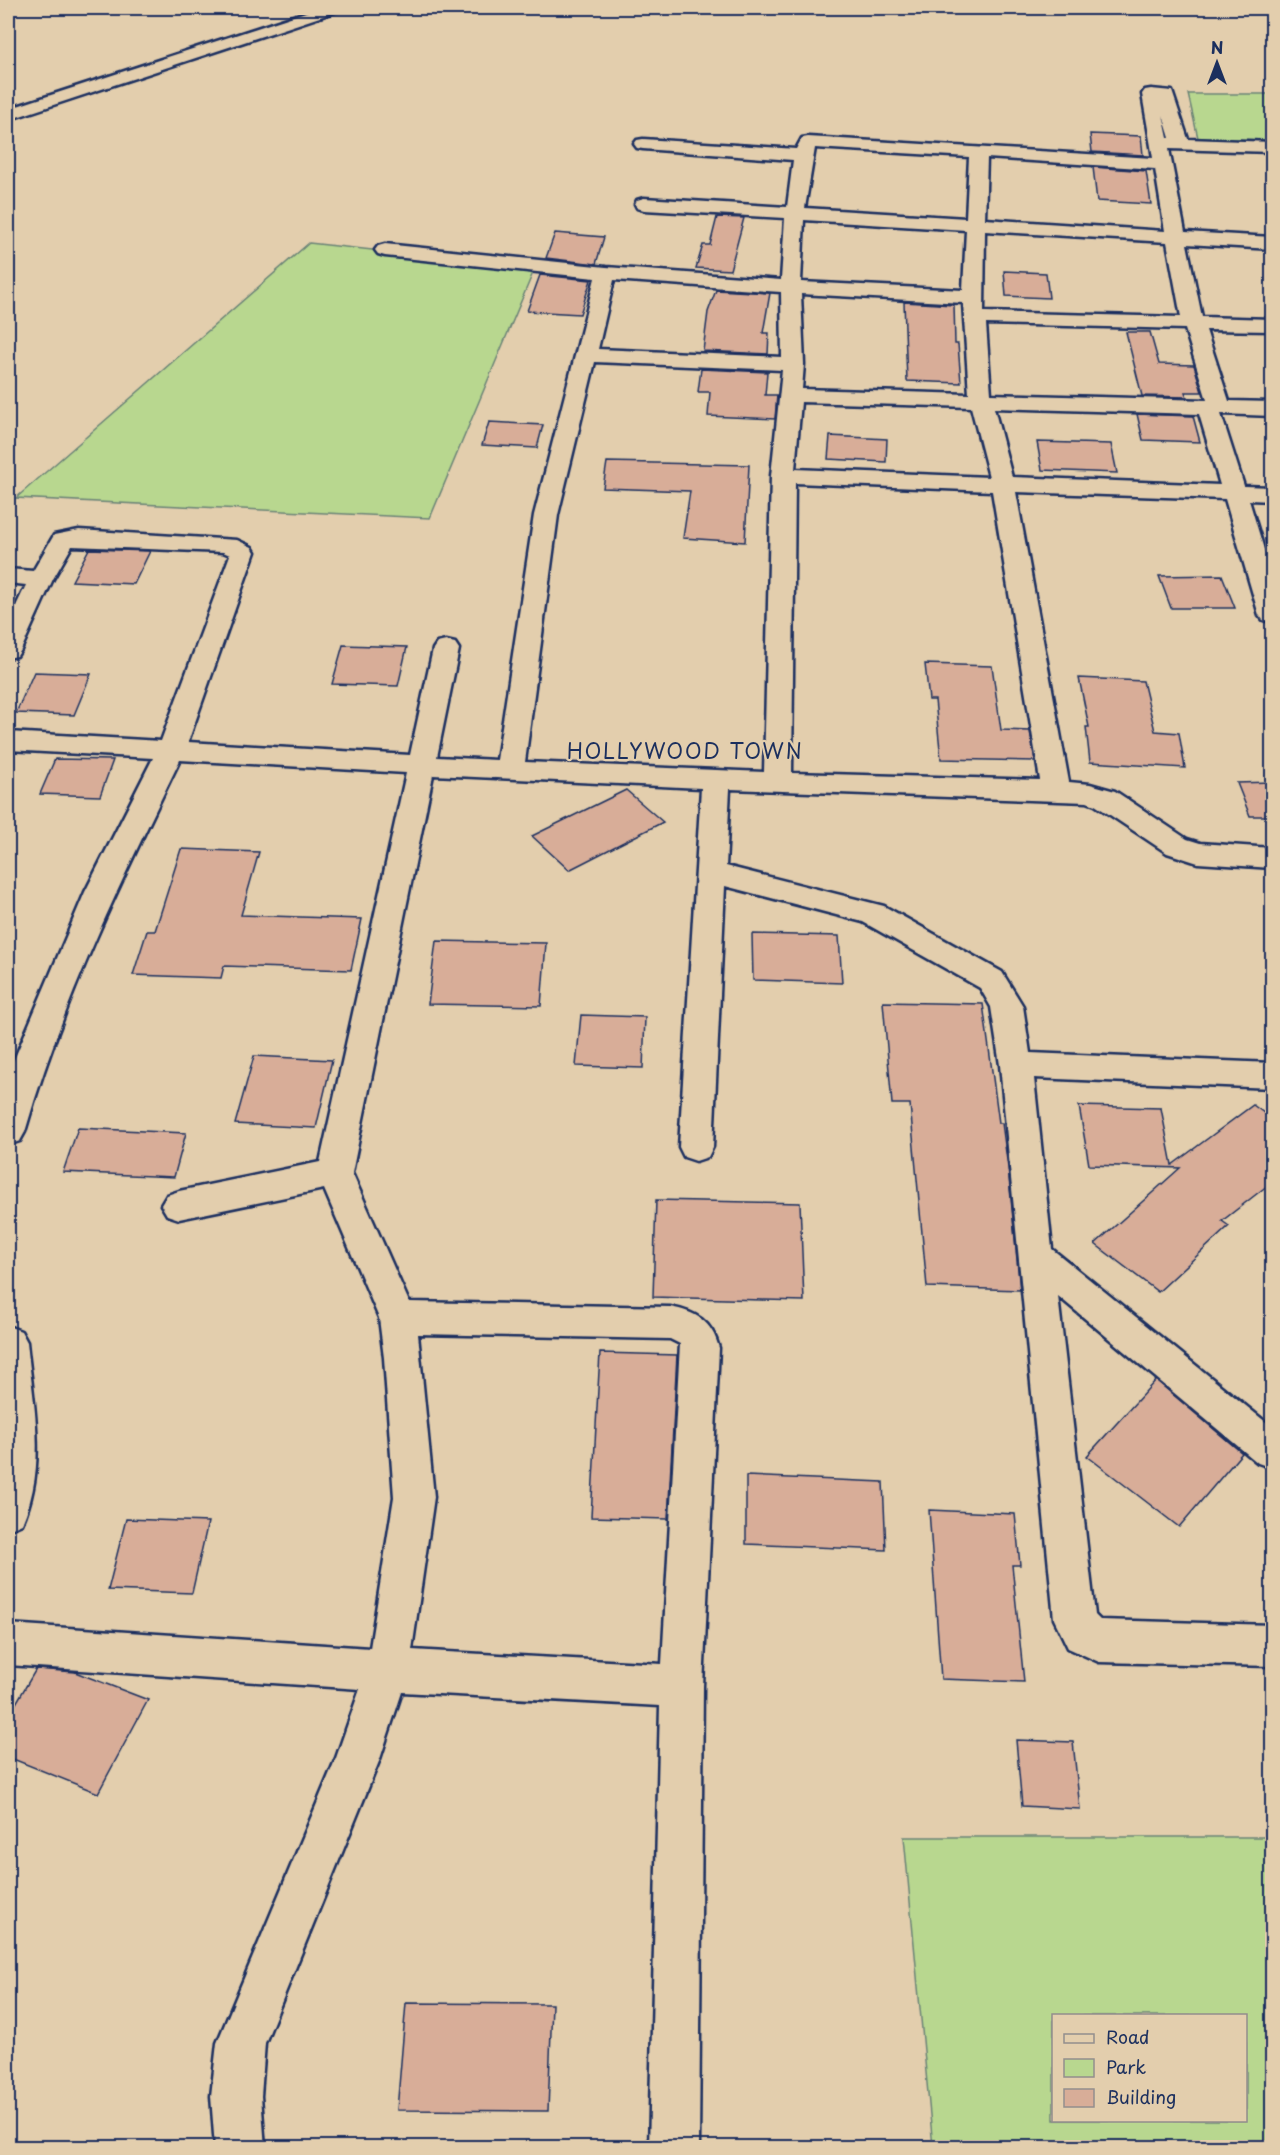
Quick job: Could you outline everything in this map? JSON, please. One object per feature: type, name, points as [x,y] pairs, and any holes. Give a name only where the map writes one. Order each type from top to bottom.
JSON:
[{"type":"street","points":[[8,115],[333,8]]},
{"type":"street","points":[[1181,144],[1166,95],[1154,93],[1150,95],[1176,238],[1234,493],[1272,611]]},
{"type":"street","points":[[778,782],[783,476],[793,364],[791,287],[795,215],[802,155],[808,142],[978,153],[1162,153],[1181,144],[1272,147]]},
{"type":"street","points":[[643,144],[802,155]]},
{"type":"street","points":[[978,153],[974,308],[981,401],[1003,486],[1056,790]]},
{"type":"street","points":[[644,204],[1272,243]]},
{"type":"street","points":[[385,250],[606,273],[791,287],[974,308],[1194,323],[1272,325]]},
{"type":"street","points":[[510,770],[545,523],[606,273]]},
{"type":"street","points":[[585,355],[793,364]]},
{"type":"street","points":[[791,395],[1272,409]]},
{"type":"street","points":[[783,476],[1003,486],[1272,494]]},
{"type":"street","points":[[8,650],[40,579],[60,544],[70,538],[228,545],[243,552],[172,749],[100,892],[17,1066],[8,1132]]},
{"type":"street","points":[[8,576],[40,579]]},
{"type":"street","points":[[240,2148],[235,2122],[235,2090],[241,2043],[358,1760],[388,1670],[414,1497],[403,1358],[397,1318],[335,1173],[446,649]]},
{"type":"street","points":[[8,741],[510,770],[1090,793],[1105,798],[1176,846],[1198,852],[1272,858]]},
{"type":"street","points":[[696,1147],[716,778]]},
{"type":"street","points":[[710,872],[873,914],[991,980],[1007,1006],[1016,1065],[1075,1619],[1083,1634],[1099,1641],[1272,1646]]},
{"type":"street","points":[[1016,1065],[1272,1075]]},
{"type":"street","points":[[1238,1075],[1272,1100]]},
{"type":"street","points":[[179,1205],[335,1173]]},
{"type":"street","points":[[1035,1256],[1272,1450]]},
{"type":"street","points":[[397,1318],[670,1323],[690,1328],[698,1338],[700,1348],[682,1686],[674,2148]]},
{"type":"street","points":[[8,1342],[20,1457],[8,1511]]},
{"type":"street","points":[[8,1644],[388,1670],[682,1686]]},
{"type":"green space","points":[[1188,94],[1272,94],[1272,140],[1198,138]]},
{"type":"green space","points":[[309,243],[535,268],[430,518],[16,498]]},
{"type":"green space","points":[[904,1837],[1272,1837],[1272,2147],[933,2147]]},
{"type":"building","points":[[1090,134],[1141,136],[1143,155],[1092,152]]},
{"type":"building","points":[[1093,167],[1146,171],[1151,204],[1097,201]]},
{"type":"building","points":[[717,217],[744,218],[730,270],[696,268],[703,245],[710,245]]},
{"type":"building","points":[[555,233],[604,237],[596,264],[546,258]]},
{"type":"building","points":[[1004,271],[1046,273],[1049,298],[1006,296]]},
{"type":"building","points":[[540,275],[591,280],[580,314],[527,311]]},
{"type":"building","points":[[716,290],[770,293],[763,333],[769,333],[768,354],[703,351],[708,312]]},
{"type":"building","points":[[904,302],[954,305],[955,344],[958,344],[961,383],[907,381]]},
{"type":"building","points":[[1126,332],[1150,332],[1159,364],[1194,365],[1202,392],[1185,392],[1187,397],[1142,396]]},
{"type":"building","points":[[701,369],[767,372],[765,395],[777,395],[775,419],[708,416],[710,392],[698,392]]},
{"type":"building","points":[[1137,414],[1193,416],[1200,442],[1143,440]]},
{"type":"building","points":[[489,422],[543,425],[537,448],[482,445]]},
{"type":"building","points":[[830,436],[887,439],[886,462],[828,459]]},
{"type":"building","points":[[1037,442],[1111,444],[1117,473],[1042,470]]},
{"type":"building","points":[[607,462],[749,465],[745,542],[683,538],[690,491],[603,488]]},
{"type":"building","points":[[89,549],[150,551],[134,584],[72,581]]},
{"type":"building","points":[[1222,575],[1235,608],[1171,608],[1159,576]]},
{"type":"building","points":[[343,645],[407,647],[398,686],[332,684]]},
{"type":"building","points":[[925,664],[992,666],[1001,730],[1030,731],[1035,761],[941,759],[935,700],[929,700]]},
{"type":"building","points":[[34,672],[91,674],[74,715],[16,713]]},
{"type":"building","points":[[1079,678],[1143,681],[1155,731],[1179,733],[1185,768],[1090,762],[1086,727],[1089,727]]},
{"type":"building","points":[[55,759],[113,760],[100,796],[40,794]]},
{"type":"building","points":[[1272,782],[1272,816],[1250,816],[1237,783]]},
{"type":"building","points":[[626,790],[663,822],[569,870],[532,836]]},
{"type":"building","points":[[181,849],[259,852],[241,915],[362,919],[351,970],[224,966],[221,978],[133,975],[147,931],[155,931]]},
{"type":"building","points":[[752,934],[839,936],[842,983],[753,980]]},
{"type":"building","points":[[436,941],[546,943],[541,1006],[428,1004]]},
{"type":"building","points":[[883,1002],[983,1004],[999,1123],[1002,1123],[1008,1168],[1020,1290],[927,1287],[910,1104],[892,1104]]},
{"type":"building","points":[[581,1015],[645,1017],[643,1068],[576,1066]]},
{"type":"building","points":[[254,1056],[332,1060],[316,1128],[235,1124]]},
{"type":"building","points":[[1253,1105],[1272,1119],[1272,1182],[1222,1221],[1229,1226],[1158,1292],[1095,1244],[1180,1168],[1089,1165],[1079,1106],[1161,1108],[1172,1165]]},
{"type":"building","points":[[78,1128],[186,1133],[174,1177],[63,1172]]},
{"type":"building","points":[[656,1200],[800,1203],[804,1301],[653,1297]]},
{"type":"building","points":[[600,1353],[677,1355],[668,1519],[591,1517]]},
{"type":"building","points":[[1156,1380],[1242,1453],[1179,1527],[1087,1456]]},
{"type":"building","points":[[746,1476],[883,1482],[886,1550],[746,1544]]},
{"type":"building","points":[[929,1510],[1015,1514],[1020,1565],[1012,1565],[1024,1682],[941,1679]]},
{"type":"building","points":[[126,1519],[208,1522],[192,1593],[108,1590]]},
{"type":"building","points":[[36,1669],[75,1672],[148,1700],[98,1793],[8,1757],[8,1717]]},
{"type":"building","points":[[1016,1740],[1073,1742],[1080,1809],[1022,1806]]},
{"type":"building","points":[[406,2003],[552,2004],[548,2111],[397,2110]]},
{"type":"district","name":"HOLLYWOOD TOWN","points":[[685,750]]}]
